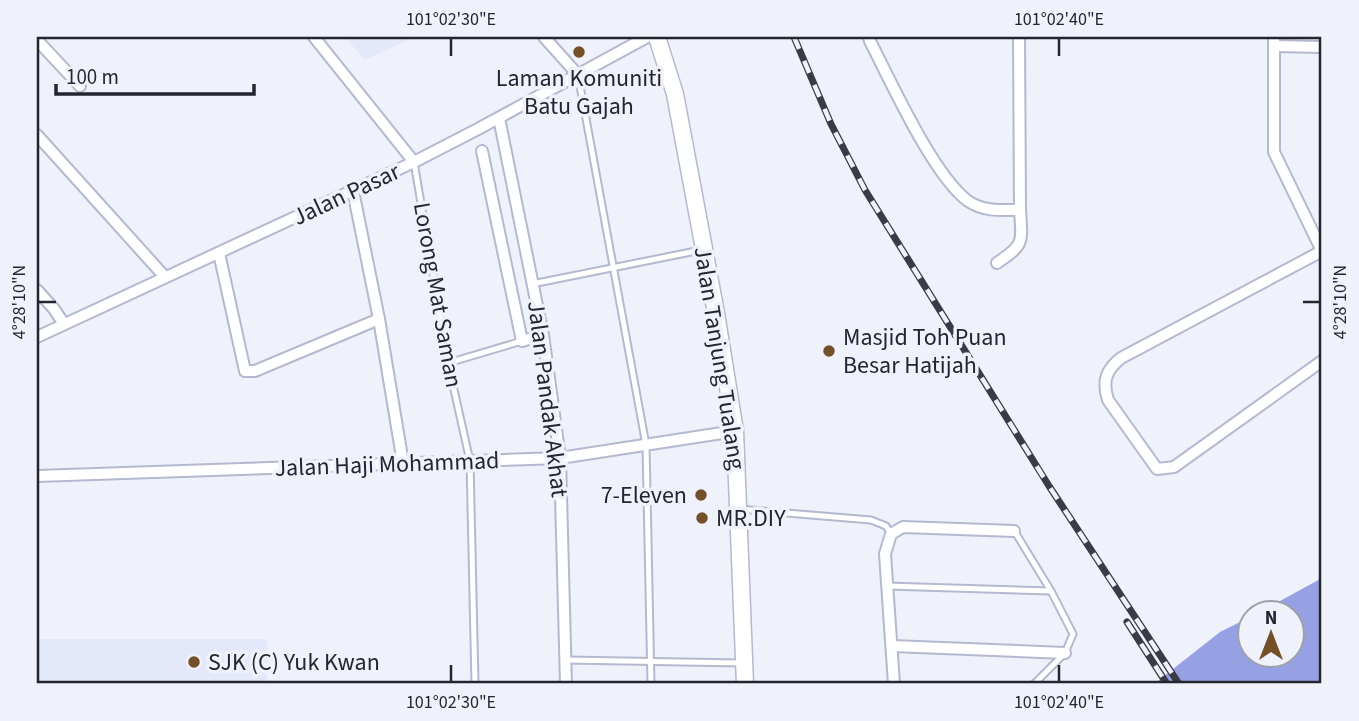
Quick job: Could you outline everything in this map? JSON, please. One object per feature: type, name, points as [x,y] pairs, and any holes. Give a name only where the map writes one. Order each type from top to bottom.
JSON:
[{"type":"main road","name":"Jalan Tanjung Tualang","points":[[657,37],[675,94],[735,431],[745,684]]},
{"type":"street","name":"Lorong Mat Saman","points":[[314,37],[414,162]]},
{"type":"street","points":[[544,37],[578,75]]},
{"type":"street","name":"Jalan Pasar","points":[[37,337],[414,162],[647,37]]},
{"type":"street","points":[[869,37],[923,141],[949,181],[969,201],[990,210],[1020,210]]},
{"type":"street","points":[[997,263],[1018,249],[1021,240],[1019,37]]},
{"type":"street","points":[[37,40],[80,86]]},
{"type":"street","points":[[1322,47],[1274,41],[1274,152],[1322,251],[1121,358],[1111,366],[1104,387],[1108,400],[1157,469],[1164,469],[1174,467],[1322,361]]},
{"type":"street","name":"Jalan Pandak Akhat","points":[[499,118],[542,335],[561,458],[566,684]]},
{"type":"street","points":[[37,135],[165,277]]},
{"type":"street","points":[[482,151],[522,341],[542,335]]},
{"type":"street","points":[[487,176],[510,172]]},
{"type":"street","points":[[353,191],[379,319],[403,463]]},
{"type":"street","points":[[219,253],[245,372],[255,371],[379,319]]},
{"type":"street","points":[[37,290],[64,324]]},
{"type":"street","name":"Jalan Haji Mohammad","points":[[37,476],[561,458],[735,431]]},
{"type":"street","points":[[894,684],[885,554],[891,534],[903,527],[1014,531]]},
{"type":"street","points":[[892,646],[1065,653]]},
{"type":"lane","points":[[578,75],[646,445],[652,684]]},
{"type":"lane","name":"Lorong Mat Saman","points":[[414,162],[448,363],[470,461],[475,684]]},
{"type":"lane","points":[[532,284],[704,250]]},
{"type":"lane","points":[[448,363],[522,341]]},
{"type":"lane","points":[[739,509],[871,520],[886,526],[891,534]]},
{"type":"lane","points":[[1014,531],[1051,591],[1073,634],[1065,653],[1034,684]]},
{"type":"lane","points":[[887,586],[1051,591]]},
{"type":"lane","points":[[566,660],[744,663]]},
{"type":"shaded area","points":[[345,37],[414,37],[365,60]]},
{"type":"shaded area","name":"SJK (C) Yuk Kwan","points":[[37,639],[267,639],[267,684],[37,684]]},
{"type":"water","points":[[1322,578],[1322,682],[1319,684],[1154,684],[1220,632],[1236,624],[1236,668],[1306,668],[1306,598],[1286,598]]},
{"type":"railway","points":[[794,37],[831,124],[865,190],[1049,486],[1179,684]]},
{"type":"railway","points":[[1127,622],[1167,684]]},
{"type":"place","name":"Laman Komuniti Batu Gajah","points":[[579,52]]},
{"type":"place","name":"Masjid Toh Puan Besar Hatijah","points":[[829,351]]},
{"type":"place","name":"7-Eleven","points":[[701,495]]},
{"type":"place","name":"MR.DIY","points":[[702,518]]},
{"type":"place","name":"SJK (C) Yuk Kwan","points":[[194,662]]}]
